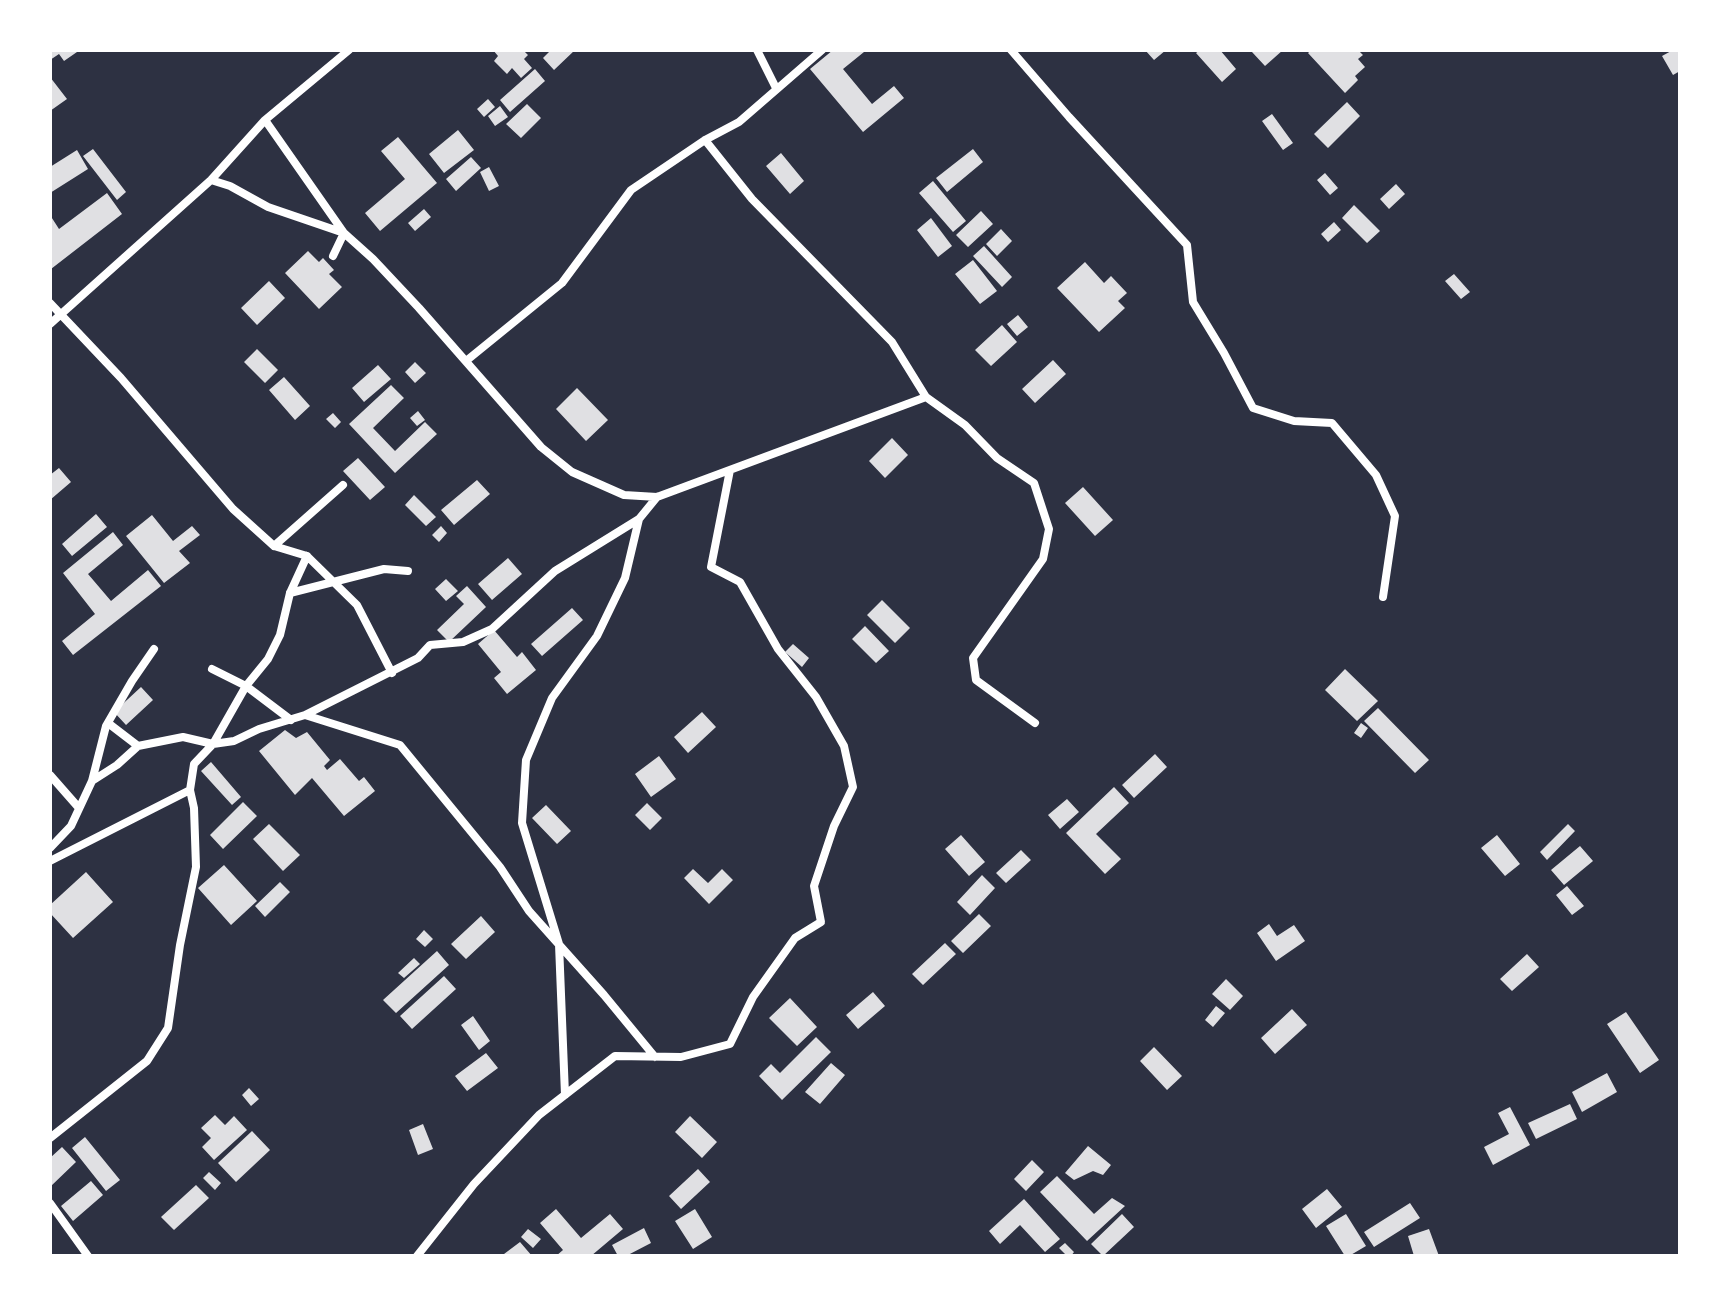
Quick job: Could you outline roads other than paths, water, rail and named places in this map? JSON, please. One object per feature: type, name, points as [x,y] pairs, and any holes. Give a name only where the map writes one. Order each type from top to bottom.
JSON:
[{"type":"street","points":[[50,324],[211,180],[265,120],[349,50]]},
{"type":"street","points":[[757,50],[776,88]]},
{"type":"street","points":[[466,361],[562,283],[631,190],[705,140],[739,122],[822,50]]},
{"type":"street","points":[[1011,50],[1187,245],[1193,302],[1253,408],[1294,421],[1332,423],[1376,475],[1395,516],[1383,597]]},
{"type":"street","points":[[265,120],[344,233],[373,259],[541,447],[572,472],[624,495],[657,497],[926,397]]},
{"type":"street","points":[[705,140],[752,199],[892,342],[926,397],[965,425],[997,458],[1034,483],[1049,529],[1043,559],[973,658],[976,680],[1035,723]]},
{"type":"street","points":[[211,180],[230,186],[268,207],[344,233]]},
{"type":"street","points":[[333,256],[344,233]]},
{"type":"street","points":[[50,303],[121,378],[233,509],[274,546],[307,556],[357,605],[392,673]]},
{"type":"street","points":[[417,1256],[474,1184],[539,1115],[615,1056],[681,1057],[730,1044],[753,997],[795,938],[821,922],[814,886],[834,826],[853,787],[844,746],[816,697],[778,649],[740,582],[711,567],[730,470]]},
{"type":"street","points":[[274,546],[343,485]]},
{"type":"street","points":[[92,781],[117,765],[138,746],[183,737],[213,744],[234,741],[259,729],[305,715],[392,673],[418,658],[430,645],[463,642],[492,629],[555,571],[639,519],[657,497]]},
{"type":"street","points":[[565,1095],[559,944],[522,823],[526,760],[552,698],[597,636],[625,578],[639,519]]},
{"type":"street","points":[[50,1138],[147,1061],[168,1028],[196,867],[194,808],[190,790],[194,764],[213,744],[246,686],[268,659],[280,635],[290,593],[307,556]]},
{"type":"street","points":[[290,593],[384,569],[408,571]]},
{"type":"street","points":[[50,848],[71,826],[92,781],[108,723],[154,649]]},
{"type":"street","points":[[212,669],[246,686],[291,720]]},
{"type":"street","points":[[305,715],[400,745],[500,867],[529,911],[655,1057]]},
{"type":"street","points":[[108,723],[138,746]]},
{"type":"street","points":[[50,775],[79,808]]},
{"type":"street","points":[[50,861],[190,790]]},
{"type":"street","points":[[50,1203],[88,1256]]}]
